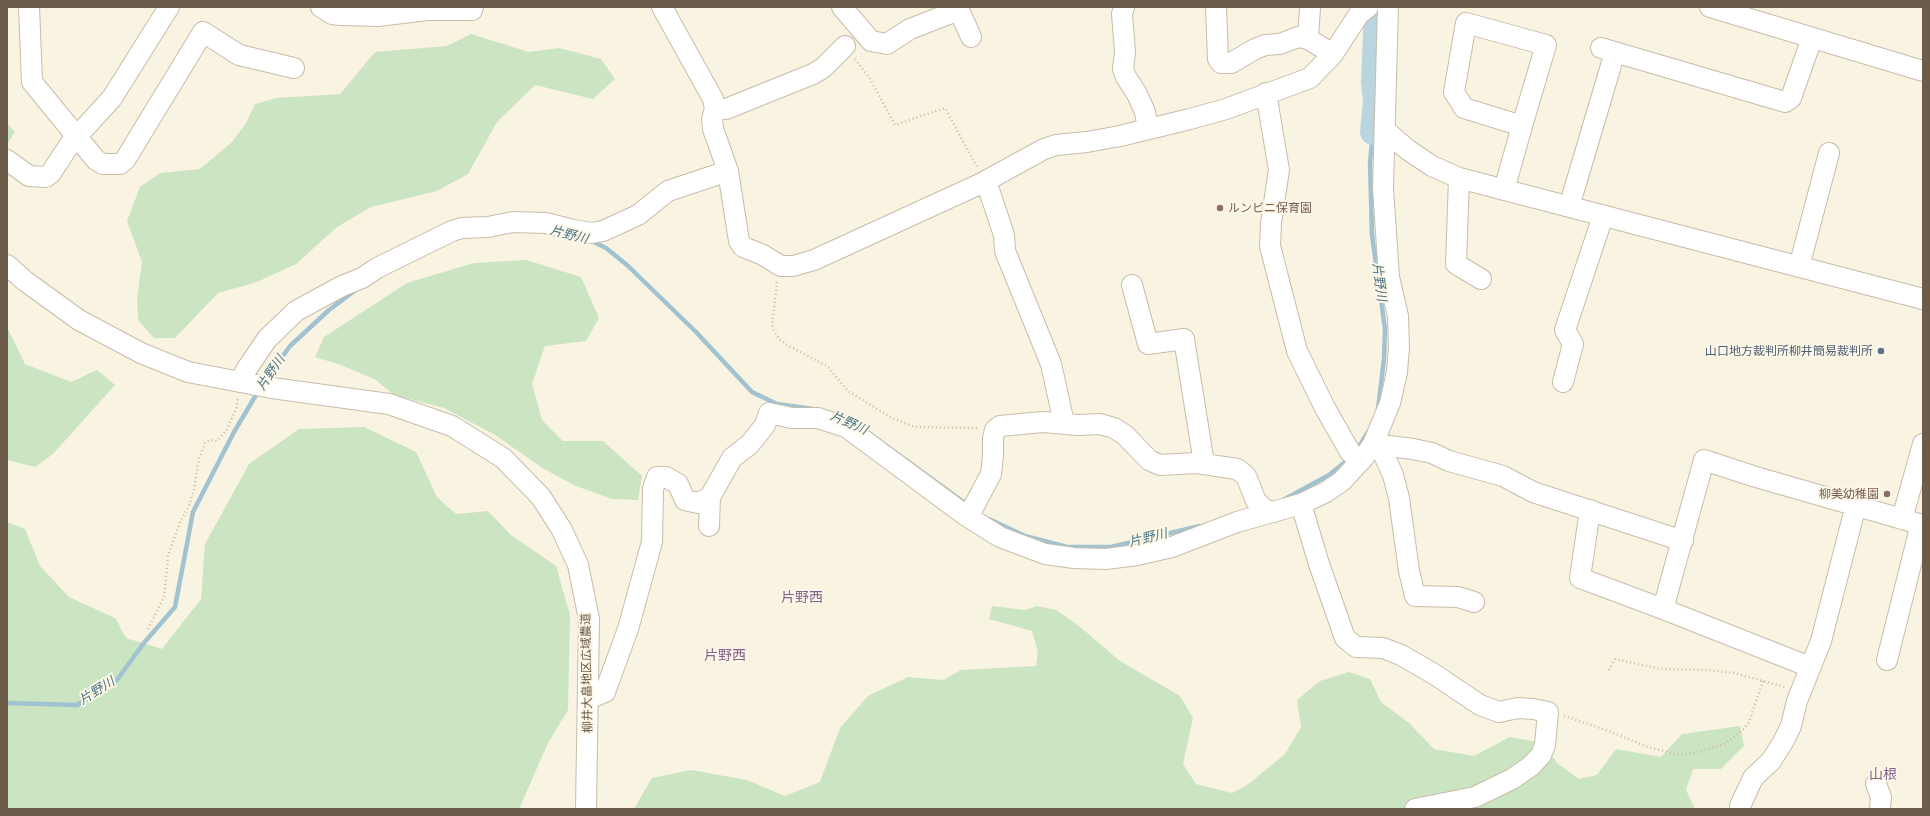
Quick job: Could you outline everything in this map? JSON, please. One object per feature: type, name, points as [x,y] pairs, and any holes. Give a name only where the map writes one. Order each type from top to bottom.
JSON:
[{"type":"street","points":[[29,7],[32,82],[96,160],[103,164],[120,164],[125,160],[203,32],[239,54],[294,68]]},
{"type":"street","points":[[7,160],[29,176],[46,177],[51,173],[77,135],[112,98],[169,7]]},
{"type":"street","points":[[321,7],[332,14],[378,16],[390,11],[472,10],[473,7]]},
{"type":"street","points":[[662,7],[713,99],[715,109],[712,119],[713,129],[728,171],[740,241],[743,247],[761,254],[781,266],[793,266],[814,260],[986,181],[1044,148],[1056,144],[1087,142],[1120,136],[1226,109],[1310,78],[1333,54],[1359,14],[1366,7]]},
{"type":"street","points":[[842,7],[871,41],[886,44],[910,30],[959,10],[971,37]]},
{"type":"street","points":[[1124,7],[1122,14],[1125,52],[1123,69],[1126,78],[1137,94],[1145,112],[1148,129]]},
{"type":"street","points":[[1216,7],[1218,59],[1221,63],[1231,63],[1265,45],[1280,44],[1298,37],[1308,40],[1333,54]]},
{"type":"street","points":[[1308,40],[1310,7]]},
{"type":"street","points":[[708,526],[710,497],[732,458],[750,444],[765,425],[769,413],[792,418],[818,418],[846,427],[970,512],[1000,537],[1045,554],[1076,558],[1106,559],[1137,556],[1172,547],[1237,522],[1301,504],[1326,492],[1342,481],[1356,457],[1373,444],[1390,403],[1399,347],[1398,316],[1389,277],[1383,188],[1388,7]]},
{"type":"street","points":[[1710,7],[1923,71]]},
{"type":"street","points":[[1504,190],[1546,45],[1466,23],[1454,92],[1464,108],[1522,126]]},
{"type":"street","points":[[1569,207],[1608,50],[1785,102],[1791,98],[1812,38]]},
{"type":"street","points":[[715,109],[726,109],[813,74],[823,68],[844,46]]},
{"type":"street","points":[[1266,93],[1279,170],[1271,223],[1270,246],[1297,351],[1321,401],[1356,457]]},
{"type":"street","points":[[1385,130],[1408,150],[1432,166],[1459,178],[1923,299]]},
{"type":"street","points":[[1799,267],[1829,153]]},
{"type":"street","points":[[255,384],[246,370],[267,339],[296,312],[342,286],[362,278],[377,268],[452,231],[462,228],[488,227],[513,222],[546,223],[592,233],[603,231],[638,215],[668,191],[728,171]]},
{"type":"street","points":[[1459,178],[1456,264],[1481,279]]},
{"type":"street","points":[[986,181],[1004,235],[1005,251],[1051,364],[1064,423]]},
{"type":"street","points":[[1563,382],[1573,344],[1565,330],[1603,216]]},
{"type":"street","name":"柳井大畠地区広域農道","points":[[7,265],[25,281],[79,320],[141,354],[188,372],[255,384],[389,404],[452,426],[503,458],[541,497],[562,530],[578,566],[588,619],[586,809]]},
{"type":"street","points":[[1132,285],[1148,344],[1184,339],[1202,464]]},
{"type":"street","points":[[970,512],[991,474],[993,438],[995,430],[1000,426],[1043,422],[1078,425],[1100,424],[1114,428],[1125,435],[1149,460],[1160,465],[1202,464],[1237,469],[1246,476],[1256,501],[1265,510],[1274,512]]},
{"type":"street","points":[[1373,444],[1432,453],[1449,461],[1502,476],[1533,492],[1683,540]]},
{"type":"street","points":[[1373,444],[1383,454],[1394,475],[1415,596],[1458,597],[1474,602]]},
{"type":"street","points":[[1887,660],[1915,523],[1923,444]]},
{"type":"street","points":[[1663,609],[1704,460],[1915,523]]},
{"type":"street","points":[[588,699],[605,692],[628,629],[652,542],[653,489],[657,477],[666,476],[678,484],[685,500],[698,503],[710,497]]},
{"type":"street","points":[[1301,504],[1319,564],[1345,638],[1356,647],[1383,648],[1401,655],[1434,674],[1480,706],[1499,712],[1518,708],[1548,712],[1545,745],[1540,755],[1531,766],[1512,779],[1475,797],[1415,809]]},
{"type":"street","points":[[1740,806],[1753,778],[1770,761],[1783,742],[1791,726],[1801,691],[1822,641],[1856,505]]},
{"type":"street","points":[[1590,510],[1580,578],[1810,667]]},
{"type":"street","points":[[1876,784],[1881,797],[1880,809]]},
{"type":"path","points":[[844,46],[869,77],[895,125],[945,108],[986,181]]},
{"type":"path","points":[[781,266],[776,290],[772,324],[779,339],[789,346],[828,366],[848,391],[896,420],[915,427],[978,428],[995,430]]},
{"type":"path","points":[[148,629],[164,597],[168,556],[180,522],[189,506],[204,443],[210,440],[217,441],[226,432],[237,407],[255,384]]},
{"type":"path","points":[[1610,670],[1615,659],[1661,669],[1707,670],[1734,673],[1801,691]]},
{"type":"path","points":[[1548,712],[1606,730],[1648,747],[1679,755],[1699,752],[1726,743],[1744,729],[1749,722],[1763,680]]},
{"type":"green space","points":[[471,34],[529,52],[559,48],[601,59],[615,79],[593,99],[535,85],[497,122],[468,174],[437,191],[371,207],[337,227],[296,264],[257,282],[218,293],[175,338],[154,338],[138,320],[137,298],[142,262],[127,221],[140,187],[160,173],[200,169],[232,142],[246,123],[255,104],[277,98],[340,94],[375,52],[447,46]]},
{"type":"green space","points":[[7,123],[15,132],[7,144]]},
{"type":"green space","points":[[526,260],[581,277],[599,318],[586,341],[545,346],[532,384],[542,420],[563,441],[603,441],[642,476],[638,500],[612,499],[576,486],[544,469],[495,435],[444,408],[394,395],[376,380],[341,365],[315,357],[324,337],[407,283],[474,263]]},
{"type":"green space","points":[[7,327],[25,364],[71,382],[97,370],[115,385],[53,454],[35,467],[7,460]]},
{"type":"green space","points":[[364,427],[416,452],[437,497],[456,514],[488,511],[511,535],[556,566],[570,615],[568,710],[548,743],[519,809],[7,809],[7,522],[25,529],[40,566],[69,597],[115,618],[126,638],[162,649],[201,599],[205,544],[249,464],[299,429]]},
{"type":"green space","points":[[992,606],[1025,610],[1037,606],[1056,610],[1078,625],[1120,661],[1180,696],[1193,718],[1183,764],[1196,784],[1232,793],[1246,786],[1285,754],[1301,727],[1297,700],[1320,681],[1349,672],[1370,679],[1381,702],[1409,723],[1434,749],[1474,756],[1510,737],[1543,743],[1558,764],[1579,779],[1597,775],[1616,749],[1661,757],[1682,734],[1740,726],[1744,746],[1721,769],[1693,769],[1686,790],[1695,809],[634,809],[652,778],[691,770],[747,780],[785,796],[820,782],[840,728],[868,696],[908,677],[943,680],[961,670],[1036,666],[1038,652],[1032,631],[989,619]]},
{"type":"waterway","name":"片野川","points":[[1373,132],[1376,101],[1374,82],[1377,7]]},
{"type":"waterway","name":"片野川","points":[[1373,132],[1370,163],[1372,235],[1385,329],[1384,359],[1378,409]]},
{"type":"waterway","name":"片野川","points":[[590,240],[606,248],[627,265],[696,332],[752,392],[777,404],[813,409]]},
{"type":"waterway","name":"片野川","points":[[264,382],[290,346],[329,310],[357,289]]},
{"type":"waterway","name":"片野川","points":[[7,703],[77,705],[117,680],[143,644],[175,607],[193,512],[234,432],[259,390]]},
{"type":"waterway","name":"片野川","points":[[862,428],[969,506]]},
{"type":"waterway","name":"片野川","points":[[1357,450],[1368,432]]},
{"type":"waterway","name":"片野川","points":[[1283,500],[1329,475],[1350,458]]},
{"type":"waterway","name":"片野川","points":[[989,519],[1025,536],[1067,547],[1111,547],[1200,526]]},
{"type":"place","name":"ルンビニ保育園","points":[[1220,208]]},
{"type":"place","name":"山口地方裁判所柳井簡易裁判所","points":[[1881,351]]},
{"type":"place","name":"柳美幼稚園","points":[[1887,494]]},
{"type":"district","name":"片野西","points":[[802,598]]},
{"type":"district","name":"片野西","points":[[725,656]]},
{"type":"district","name":"山根","points":[[1883,775]]}]
